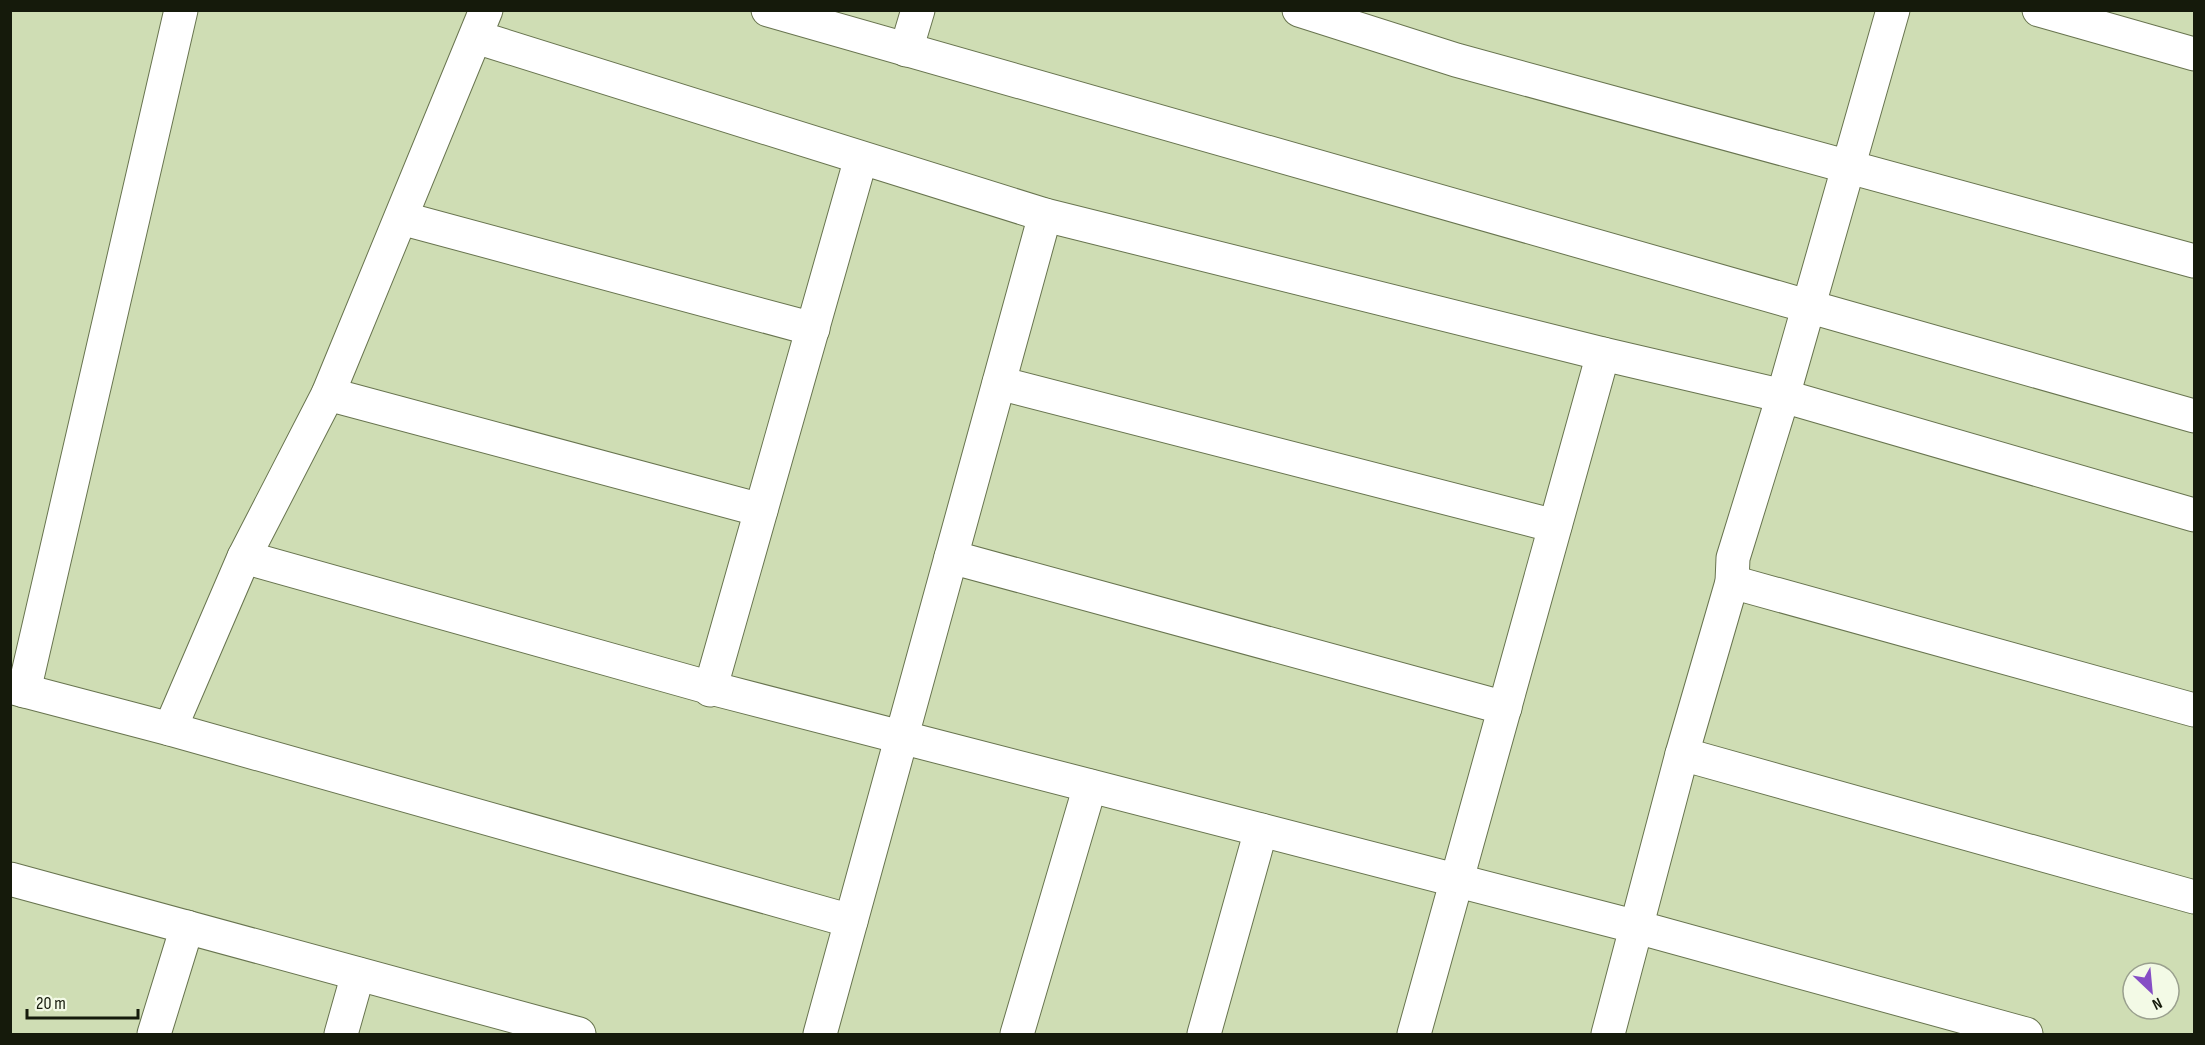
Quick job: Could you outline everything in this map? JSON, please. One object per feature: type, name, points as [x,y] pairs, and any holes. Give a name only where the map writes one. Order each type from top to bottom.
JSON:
[{"type":"street","points":[[181,10],[17,689],[170,729],[851,921]]},
{"type":"street","points":[[768,10],[2194,416]]},
{"type":"street","points":[[906,50],[918,10]]},
{"type":"street","points":[[1299,10],[1456,60],[2194,261]]},
{"type":"street","points":[[1608,1035],[1682,754],[1732,582],[1733,558],[1783,396],[1893,10]]},
{"type":"street","points":[[2039,10],[2194,54]]},
{"type":"street","points":[[170,729],[244,557],[328,394],[481,24],[861,158],[1045,215],[1603,354],[1783,396],[2194,515]]},
{"type":"street","points":[[711,689],[861,158]]},
{"type":"street","points":[[820,1035],[1045,215]]},
{"type":"street","points":[[401,218],[813,329]]},
{"type":"street","points":[[1414,1035],[1603,354]]},
{"type":"street","points":[[999,383],[1556,526]]},
{"type":"street","points":[[328,394],[761,510]]},
{"type":"street","points":[[244,557],[711,689],[1636,927],[2026,1035]]},
{"type":"street","points":[[951,557],[1505,708]]},
{"type":"street","points":[[1732,582],[2194,710]]},
{"type":"street","points":[[1682,754],[2194,897]]},
{"type":"street","points":[[1017,1035],[1090,786]]},
{"type":"street","points":[[1204,1035],[1261,830]]},
{"type":"street","points":[[10,879],[358,974],[529,1028],[579,1035]]},
{"type":"street","points":[[154,1035],[187,927]]},
{"type":"street","points":[[341,1035],[358,974]]}]
